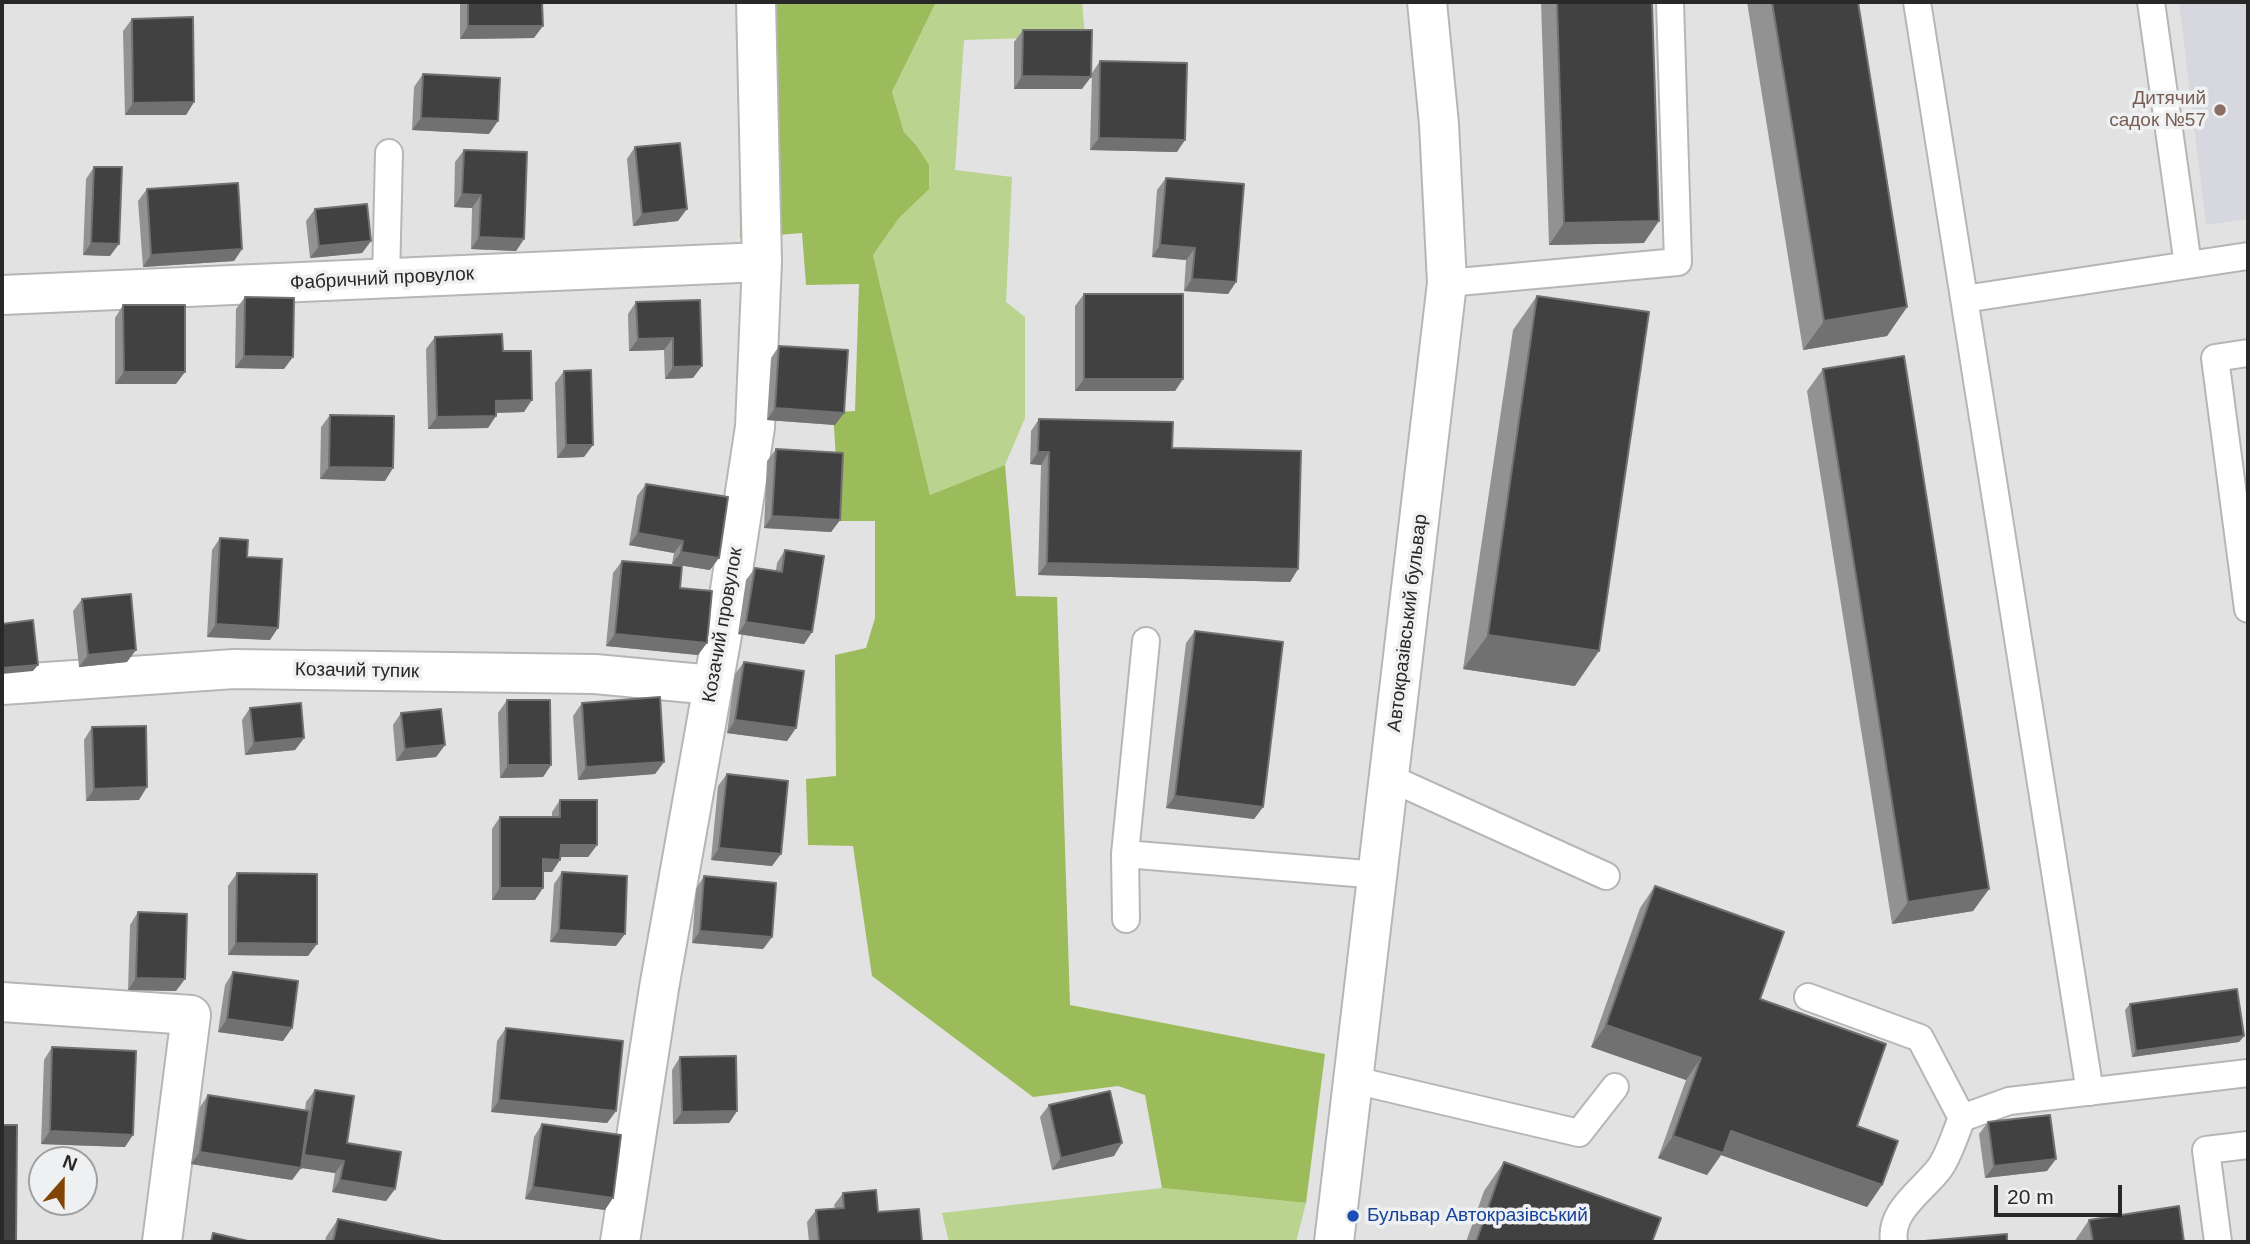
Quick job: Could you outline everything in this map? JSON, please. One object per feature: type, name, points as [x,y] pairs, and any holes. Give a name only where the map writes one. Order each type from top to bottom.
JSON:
[{"type":"street","name":"Козачий провулок","points":[[620,1242],[659,988],[730,590],[755,427],[762,262],[756,2]]},
{"type":"street","name":"Автокразівський бульвар","points":[[1335,1242],[1447,283],[1439,124],[1427,2]]},
{"type":"street","name":"Фабричний провулок","points":[[2,295],[762,262]]},
{"type":"street","name":"Козачий тупик","points":[[2,685],[234,669],[595,674],[713,685]]},
{"type":"street","points":[[2,1002],[191,1015],[162,1242]]},
{"type":"lane","points":[[1447,283],[1678,262],[1670,2]]},
{"type":"lane","points":[[1917,2],[2090,1092]]},
{"type":"lane","points":[[2151,2],[2188,265]]},
{"type":"lane","points":[[386,279],[389,153]]},
{"type":"lane","points":[[1964,299],[2248,256]]},
{"type":"lane","points":[[2248,353],[2214,358],[2248,609]]},
{"type":"lane","points":[[1126,919],[1125,854],[1146,640]]},
{"type":"lane","points":[[1390,778],[1606,876]]},
{"type":"lane","points":[[1125,854],[1378,875]]},
{"type":"lane","points":[[1808,997],[1920,1038],[1962,1118]]},
{"type":"lane","points":[[1894,1242],[1892,1233],[1906,1203],[1940,1167],[1962,1118],[2009,1101],[2248,1073]]},
{"type":"lane","points":[[1354,1080],[1579,1133],[1615,1087]]},
{"type":"lane","points":[[2218,1242],[2206,1150],[2248,1145]]},
{"type":"shaded area","name":"Дитячий садок №57","points":[[2179,2],[2248,2],[2248,219],[2206,225]]},
{"type":"green space","points":[[738,2],[936,2],[892,92],[904,132],[929,165],[929,189],[899,218],[873,255],[930,495],[1005,465],[1016,596],[1057,597],[1070,1005],[1325,1054],[1306,1203],[1162,1188],[1145,1095],[1118,1086],[1033,1097],[872,976],[853,846],[808,845],[806,779],[836,776],[835,655],[866,648],[875,618],[875,521],[840,521],[833,412],[855,411],[859,284],[806,285],[802,233],[740,238]]},
{"type":"green space","points":[[936,2],[1082,2],[1085,36],[964,40],[955,170],[1012,177],[1006,302],[1025,317],[1025,418],[1005,465],[930,495],[873,255],[899,218],[929,188],[916,145],[904,132],[892,92]]},
{"type":"green space","points":[[1162,1188],[1306,1203],[1296,1242],[949,1242],[942,1213]]},
{"type":"building","points":[[468,2],[542,2],[543,26],[468,26]]},
{"type":"building","points":[[1557,2],[1652,2],[1659,221],[1564,223]]},
{"type":"building","points":[[1772,2],[1858,2],[1907,307],[1824,321]]},
{"type":"building","points":[[193,17],[194,102],[133,103],[132,19]]},
{"type":"building","points":[[1023,30],[1092,30],[1091,77],[1022,76]]},
{"type":"building","points":[[1100,61],[1187,63],[1185,140],[1099,138]]},
{"type":"building","points":[[423,74],[500,78],[498,121],[421,118]]},
{"type":"building","points":[[680,143],[687,209],[642,214],[635,147]]},
{"type":"building","points":[[464,150],[527,152],[524,239],[479,237],[481,195],[462,194]]},
{"type":"building","points":[[94,167],[122,167],[119,244],[91,243]]},
{"type":"building","points":[[1166,178],[1244,184],[1236,282],[1192,279],[1195,248],[1160,245]]},
{"type":"building","points":[[238,183],[242,249],[151,255],[147,189]]},
{"type":"building","points":[[367,204],[371,241],[319,246],[315,209]]},
{"type":"building","points":[[1084,294],[1183,294],[1183,379],[1084,379]]},
{"type":"building","points":[[1537,296],[1649,312],[1599,651],[1488,635]]},
{"type":"building","points":[[245,297],[294,298],[293,357],[244,356]]},
{"type":"building","points":[[700,300],[702,366],[673,367],[673,338],[638,339],[636,302]]},
{"type":"building","points":[[123,305],[185,305],[185,372],[124,372]]},
{"type":"building","points":[[502,334],[503,351],[531,351],[532,400],[496,401],[496,416],[437,417],[435,337]]},
{"type":"building","points":[[779,346],[848,350],[844,413],[775,408]]},
{"type":"building","points":[[1904,356],[1989,889],[1908,902],[1823,369]]},
{"type":"building","points":[[591,370],[593,445],[566,445],[564,371]]},
{"type":"building","points":[[330,415],[394,416],[393,468],[329,467]]},
{"type":"building","points":[[1039,419],[1173,422],[1172,448],[1301,451],[1298,569],[1047,563],[1049,452],[1038,452]]},
{"type":"building","points":[[776,449],[843,453],[840,520],[772,516]]},
{"type":"building","points":[[646,484],[728,497],[719,558],[681,552],[683,541],[638,533]]},
{"type":"building","points":[[220,538],[248,540],[247,557],[282,559],[278,628],[216,624]]},
{"type":"building","points":[[785,550],[824,556],[812,632],[746,622],[755,568],[782,572]]},
{"type":"building","points":[[622,561],[682,566],[680,588],[712,591],[707,643],[615,634]]},
{"type":"building","points":[[131,594],[136,650],[88,655],[82,599]]},
{"type":"building","points":[[33,620],[38,665],[2,668],[2,624]]},
{"type":"building","points":[[1195,631],[1283,642],[1263,807],[1175,796]]},
{"type":"building","points":[[744,662],[804,671],[796,728],[735,720]]},
{"type":"building","points":[[660,697],[664,762],[586,767],[582,703]]},
{"type":"building","points":[[507,700],[550,700],[551,765],[508,765]]},
{"type":"building","points":[[301,703],[304,738],[254,743],[250,708]]},
{"type":"building","points":[[441,709],[445,745],[405,749],[401,713]]},
{"type":"building","points":[[146,726],[147,787],[94,789],[92,727]]},
{"type":"building","points":[[727,774],[788,781],[781,854],[719,848]]},
{"type":"building","points":[[560,800],[597,800],[597,845],[561,845],[560,860],[543,859],[543,888],[500,888],[500,817],[560,817]]},
{"type":"building","points":[[562,872],[627,876],[625,934],[559,930]]},
{"type":"building","points":[[237,873],[317,874],[317,944],[236,943]]},
{"type":"building","points":[[704,876],[776,883],[772,937],[700,931]]},
{"type":"building","points":[[1655,886],[1784,932],[1760,999],[1886,1044],[1857,1126],[1898,1141],[1882,1185],[1731,1131],[1723,1153],[1673,1136],[1701,1058],[1606,1025]]},
{"type":"building","points":[[138,912],[187,914],[185,979],[136,978]]},
{"type":"building","points":[[233,972],[298,981],[292,1028],[227,1019]]},
{"type":"building","points":[[2237,989],[2244,1036],[2136,1051],[2130,1004]]},
{"type":"building","points":[[506,1028],[623,1041],[616,1111],[499,1100]]},
{"type":"building","points":[[52,1047],[136,1051],[133,1135],[50,1131]]},
{"type":"building","points":[[736,1056],[737,1111],[682,1112],[680,1057]]},
{"type":"building","points":[[315,1090],[354,1096],[347,1143],[401,1152],[395,1189],[340,1180],[344,1161],[304,1155]]},
{"type":"building","points":[[1110,1091],[1122,1143],[1061,1158],[1049,1105]]},
{"type":"building","points":[[208,1095],[309,1111],[301,1168],[200,1152]]},
{"type":"building","points":[[2050,1115],[2056,1159],[1994,1166],[1988,1122]]},
{"type":"building","points":[[542,1124],[621,1135],[613,1198],[533,1187]]},
{"type":"building","points":[[2,1125],[17,1125],[16,1242],[2,1242]]},
{"type":"building","points":[[1504,1162],[1661,1218],[1652,1242],[1476,1242]]},
{"type":"building","points":[[876,1190],[878,1212],[919,1209],[922,1242],[819,1242],[816,1210],[844,1208],[843,1193]]},
{"type":"building","points":[[2179,1206],[2184,1242],[2093,1242],[2089,1220]]},
{"type":"building","points":[[338,1219],[447,1242],[333,1242]]},
{"type":"building","points":[[213,1233],[252,1242],[211,1242]]},
{"type":"building","points":[[2007,1234],[2007,1242],[1924,1241]]},
{"type":"place","name":"Дитячий садок №57","points":[[2220,110]]},
{"type":"place","name":"Бульвар Автокразівський","points":[[1353,1216]]}]
